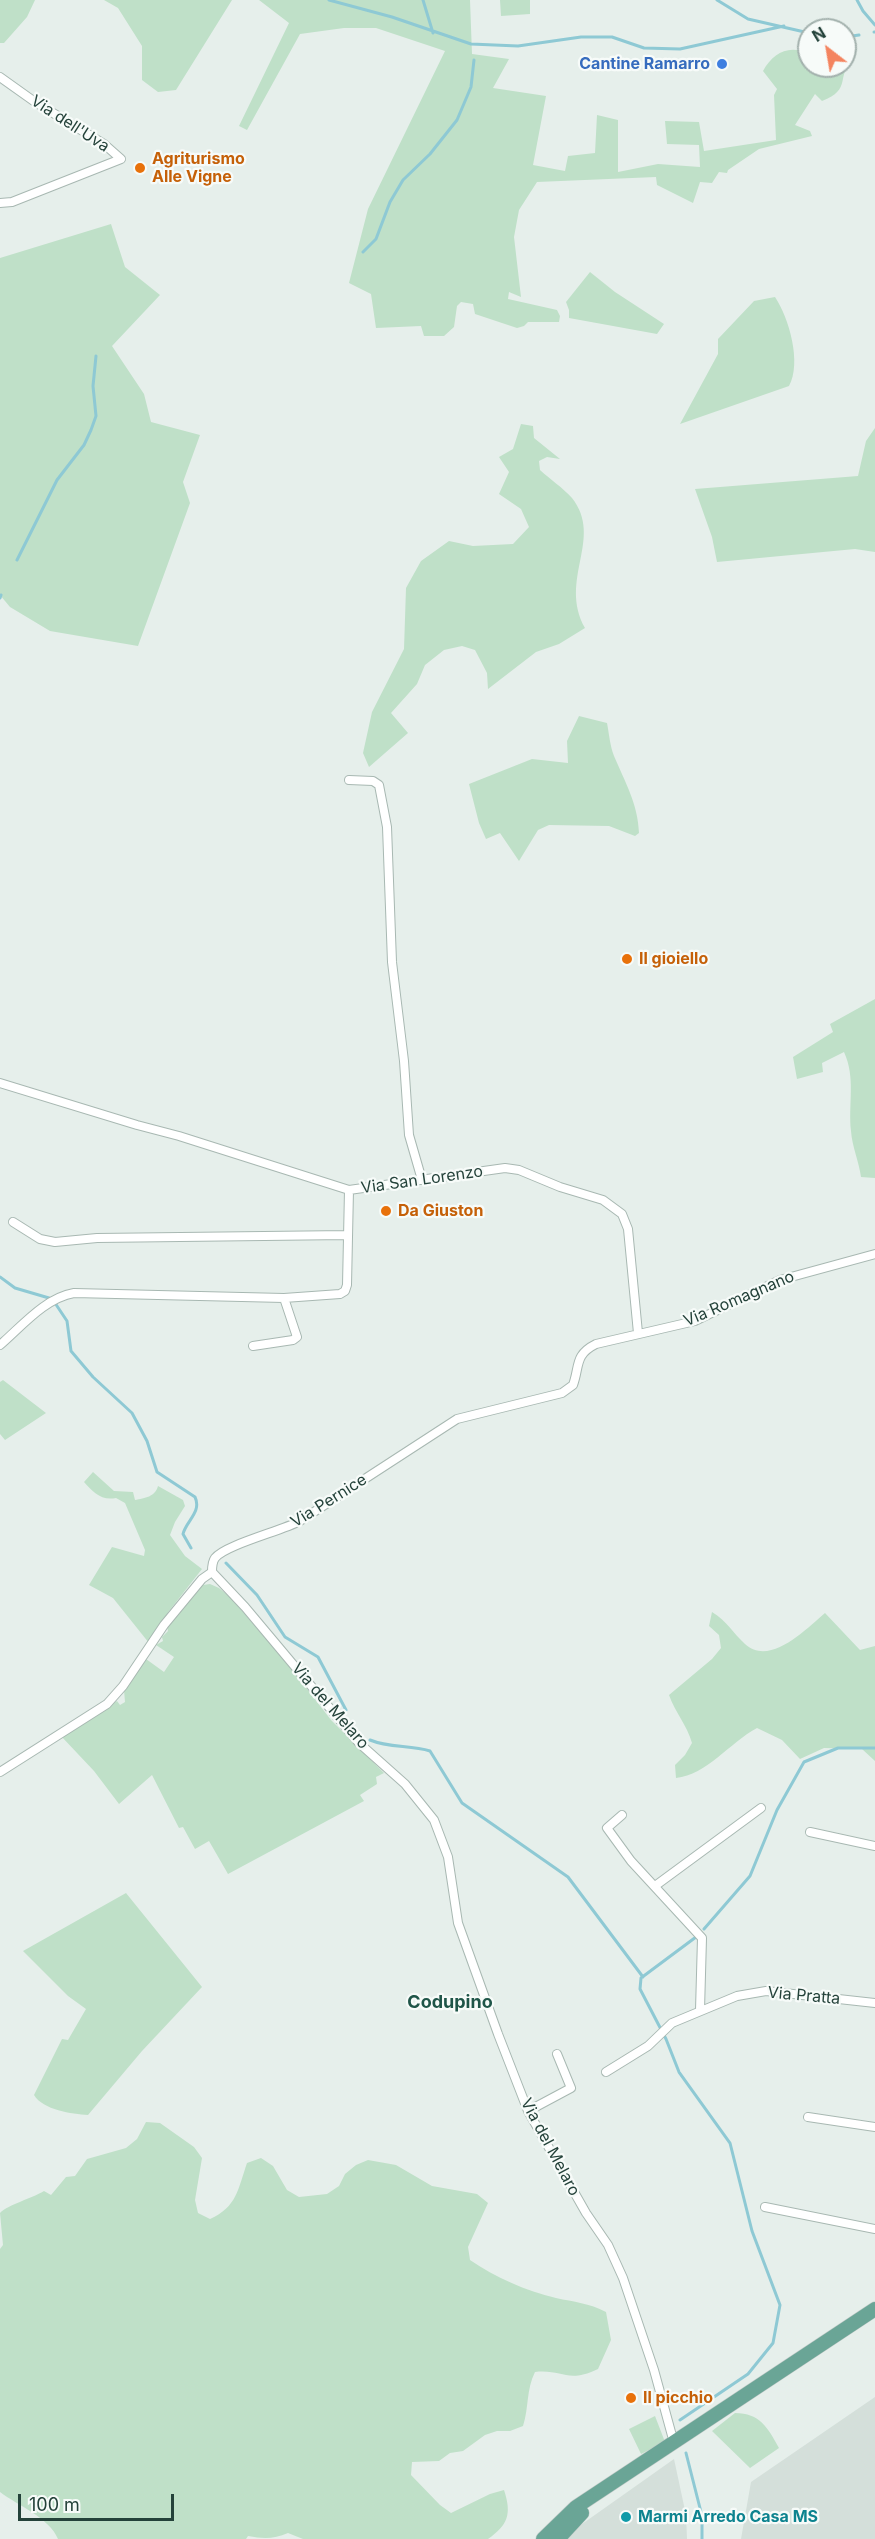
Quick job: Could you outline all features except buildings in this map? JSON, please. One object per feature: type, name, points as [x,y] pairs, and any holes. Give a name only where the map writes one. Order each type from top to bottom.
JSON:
[{"type":"main road","points":[[543,2539],[576,2507],[875,2309]]},
{"type":"main road","points":[[558,2539],[573,2520],[614,2483]]},
{"type":"street","name":"Via dell'Uva","points":[[0,77],[35,102],[104,144],[122,159],[12,202],[0,202]]},
{"type":"street","points":[[349,780],[373,781],[379,785],[387,827],[392,962],[404,1061],[409,1135],[422,1180]]},
{"type":"street","name":"Via San Lorenzo","points":[[0,1083],[349,1190],[458,1173],[512,1169],[603,1200],[622,1214],[628,1229],[638,1333]]},
{"type":"street","points":[[0,1345],[48,1304],[62,1295],[74,1293],[284,1298],[339,1294],[345,1291],[347,1285],[349,1190]]},
{"type":"street","points":[[13,1222],[40,1239],[55,1242],[97,1238],[253,1238],[347,1235]]},
{"type":"street","name":"Via Romagnano","points":[[638,1333],[695,1321],[780,1280],[875,1254]]},
{"type":"street","points":[[254,1346],[293,1340],[297,1337],[284,1298]]},
{"type":"street","name":"Via Pernice","points":[[0,1772],[107,1704],[123,1686],[164,1625],[212,1568],[214,1558],[221,1552],[235,1545],[281,1531],[300,1521],[457,1419],[562,1393],[573,1386],[580,1357],[586,1349],[596,1344],[623,1339],[638,1333]]},
{"type":"street","name":"Via del Melaro","points":[[212,1568],[275,1641],[332,1713],[359,1743],[405,1785],[434,1820],[448,1857],[458,1923],[528,2111],[586,2212],[608,2245],[623,2278],[654,2370],[674,2443]]},
{"type":"street","points":[[655,1886],[760,1808]]},
{"type":"street","points":[[622,1815],[607,1828],[632,1861],[702,1938],[700,2010]]},
{"type":"street","points":[[810,1832],[875,1846]]},
{"type":"street","name":"Via Pratta","points":[[606,2072],[658,2039],[672,2023],[736,1996],[766,1991],[875,2003]]},
{"type":"street","points":[[528,2111],[571,2088],[557,2054]]},
{"type":"street","points":[[808,2117],[875,2127]]},
{"type":"street","points":[[765,2207],[875,2229]]},
{"type":"shaded area","points":[[875,2397],[875,2539],[741,2539],[751,2482]]},
{"type":"shaded area","name":"Marmi Arredo Casa MS","points":[[674,2459],[686,2515],[687,2539],[565,2539],[575,2529]]},
{"type":"green space","points":[[0,0],[35,0],[27,17],[4,43],[0,43]]},
{"type":"green space","points":[[104,0],[232,0],[176,90],[158,92],[142,80],[142,46],[118,8]]},
{"type":"green space","points":[[259,0],[470,0],[472,54],[509,59],[493,88],[546,96],[533,165],[565,171],[568,156],[595,153],[597,115],[618,120],[618,172],[658,164],[700,167],[699,145],[667,144],[665,121],[699,122],[704,151],[776,140],[774,95],[777,89],[763,71],[772,59],[782,52],[797,50],[797,78],[843,78],[841,87],[831,96],[822,101],[815,94],[795,125],[810,131],[812,136],[759,149],[727,173],[719,172],[712,183],[700,182],[693,203],[657,185],[656,177],[537,182],[519,210],[514,237],[521,297],[509,292],[508,299],[557,310],[560,316],[559,322],[528,322],[517,328],[475,314],[473,304],[461,302],[457,306],[454,327],[444,336],[424,336],[421,326],[376,328],[371,294],[349,283],[368,209],[445,51],[376,28],[344,28],[300,34],[247,130],[239,126],[289,23]]},
{"type":"green space","points":[[500,0],[530,0],[530,14],[501,16]]},
{"type":"green space","points":[[111,224],[125,267],[160,295],[112,346],[144,394],[151,422],[200,435],[183,482],[190,503],[138,646],[50,631],[10,607],[0,595],[0,258]]},
{"type":"green space","points":[[590,272],[615,292],[664,324],[657,334],[569,318],[566,302]]},
{"type":"green space","points":[[775,297],[789,328],[794,353],[793,376],[789,386],[680,424],[718,354],[718,339],[754,301]]},
{"type":"green space","points":[[521,424],[533,426],[534,438],[560,459],[547,457],[539,461],[540,470],[572,498],[581,513],[584,529],[576,593],[578,610],[585,628],[559,644],[536,652],[488,689],[487,673],[475,650],[462,646],[444,650],[425,665],[417,684],[391,713],[408,733],[369,767],[363,753],[372,712],[404,649],[406,588],[421,561],[449,541],[473,546],[513,544],[529,527],[521,509],[499,494],[509,472],[499,457],[513,449]]},
{"type":"green space","points":[[875,428],[875,552],[855,549],[717,562],[712,537],[695,489],[858,476],[866,441]]},
{"type":"green space","points":[[579,716],[607,723],[613,752],[634,803],[639,833],[635,836],[609,826],[549,825],[538,830],[519,861],[500,833],[486,839],[479,823],[469,784],[532,759],[568,763],[567,741]]},
{"type":"green space","points":[[875,999],[875,1178],[861,1177],[852,1137],[851,1081],[844,1052],[822,1063],[823,1072],[797,1079],[793,1057],[833,1032],[830,1024]]},
{"type":"green space","points":[[3,1380],[46,1413],[5,1440],[0,1434],[0,1382]]},
{"type":"green space","points":[[93,1472],[114,1491],[133,1492],[135,1500],[152,1495],[158,1486],[183,1500],[185,1506],[170,1535],[185,1556],[202,1569],[169,1611],[149,1643],[113,1598],[89,1585],[112,1547],[144,1556],[145,1550],[125,1503],[116,1498],[102,1497],[84,1482]]},
{"type":"green space","points":[[210,1584],[231,1598],[291,1668],[331,1720],[384,1773],[376,1777],[377,1784],[360,1795],[364,1801],[228,1874],[209,1841],[195,1849],[183,1827],[179,1828],[152,1775],[119,1804],[94,1771],[61,1736],[117,1701],[120,1705],[125,1702],[124,1690],[146,1659],[164,1672],[174,1657],[156,1645],[163,1641],[162,1637],[168,1631],[167,1627],[203,1585]]},
{"type":"green space","points":[[712,1612],[726,1623],[745,1644],[755,1650],[776,1649],[798,1636],[825,1613],[860,1650],[875,1646],[875,1761],[862,1749],[824,1748],[800,1759],[782,1740],[757,1728],[708,1765],[687,1776],[676,1778],[675,1765],[692,1743],[669,1695],[712,1659],[721,1648],[719,1635],[709,1626]]},
{"type":"green space","points":[[126,1893],[202,1987],[142,2051],[88,2115],[51,2108],[34,2095],[62,2039],[68,2040],[86,2009],[68,1996],[23,1951]]},
{"type":"green space","points":[[146,2122],[160,2123],[194,2147],[202,2158],[195,2200],[198,2213],[210,2219],[231,2203],[247,2163],[261,2158],[273,2166],[287,2190],[299,2197],[327,2194],[339,2186],[345,2174],[356,2165],[368,2160],[396,2165],[432,2186],[477,2194],[488,2203],[468,2247],[470,2260],[500,2278],[522,2287],[606,2312],[611,2340],[598,2369],[572,2376],[552,2372],[535,2372],[530,2386],[523,2426],[510,2431],[497,2431],[485,2435],[463,2451],[450,2453],[439,2461],[412,2462],[411,2475],[451,2513],[490,2494],[504,2490],[508,2512],[504,2524],[495,2534],[488,2539],[303,2539],[288,2533],[269,2538],[248,2536],[246,2539],[58,2539],[54,2531],[41,2518],[0,2492],[0,2249],[3,2245],[0,2213],[44,2191],[51,2195],[66,2177],[75,2176],[87,2159],[126,2148],[137,2139]]},
{"type":"green space","points":[[735,2413],[757,2419],[767,2428],[779,2448],[750,2468],[712,2431]]},
{"type":"green space","points":[[655,2416],[665,2442],[641,2454],[629,2429]]},
{"type":"waterway","points":[[329,0],[392,17],[471,44],[518,46],[581,37],[612,37],[644,48],[680,49],[784,26]]},
{"type":"waterway","points":[[423,0],[433,33]]},
{"type":"waterway","points":[[717,0],[748,19],[797,30]]},
{"type":"waterway","points":[[857,0],[875,25]]},
{"type":"waterway","points":[[363,252],[376,239],[390,202],[403,180],[430,154],[457,120],[471,87],[474,60]]},
{"type":"waterway","points":[[17,560],[57,480],[84,445],[91,430],[96,416],[93,386],[96,356]]},
{"type":"waterway","points":[[0,1277],[15,1288],[49,1298]]},
{"type":"waterway","points":[[55,1303],[67,1321],[71,1351],[93,1377],[132,1413],[147,1441],[157,1472],[195,1497],[197,1502],[195,1512],[183,1534],[191,1548]]},
{"type":"waterway","points":[[226,1563],[257,1595],[285,1637],[318,1657],[346,1710]]},
{"type":"waterway","points":[[370,1740],[430,1751],[462,1803],[568,1877],[643,1977]]},
{"type":"waterway","points":[[704,1929],[750,1876],[777,1810],[804,1762],[838,1748],[875,1748]]},
{"type":"waterway","points":[[680,2420],[748,2374],[773,2343],[780,2305],[752,2231],[730,2143],[679,2072],[666,2039],[640,1989],[641,1978],[696,1937]]},
{"type":"waterway","points":[[686,2453],[702,2516],[702,2539]]},
{"type":"place","name":"Cantine Ramarro","points":[[722,64]]},
{"type":"place","name":"Agriturismo Alle Vigne","points":[[140,168]]},
{"type":"place","name":"Il gioiello","points":[[627,959]]},
{"type":"place","name":"Da Giuston","points":[[386,1211]]},
{"type":"place","name":"Il picchio","points":[[631,2398]]},
{"type":"place","name":"Marmi Arredo Casa MS","points":[[626,2517]]},
{"type":"district","name":"Codupino","points":[[450,2003]]}]
